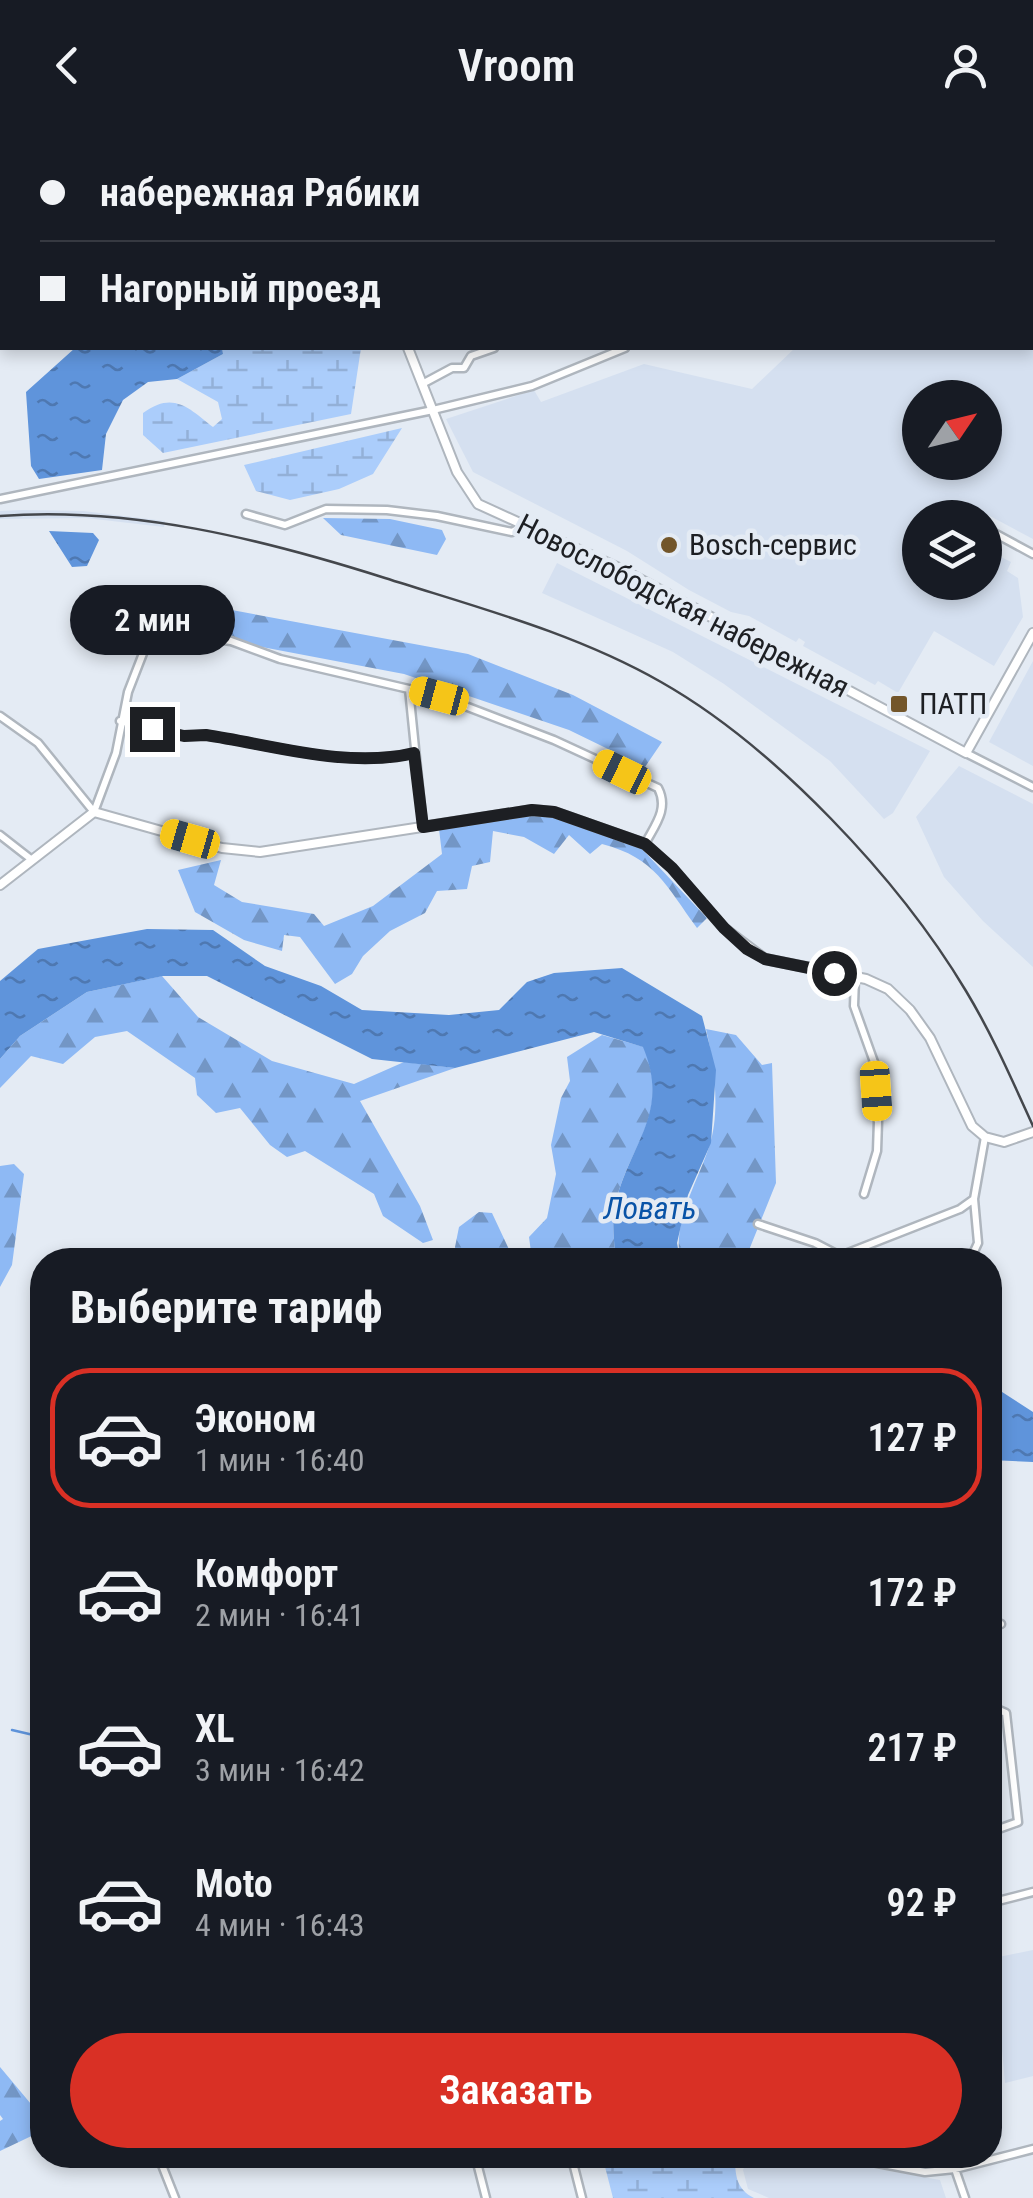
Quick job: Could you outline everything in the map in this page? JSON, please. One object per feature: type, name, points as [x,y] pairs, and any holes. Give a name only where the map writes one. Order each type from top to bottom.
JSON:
[{"type":"street","name":"Новослободская набережная","points":[[409,350],[467,491],[478,504],[621,569],[1033,787]]},
{"type":"street","points":[[424,383],[452,368],[464,368],[474,350]]},
{"type":"street","points":[[0,500],[434,410],[532,386],[619,350]]},
{"type":"street","points":[[246,514],[286,525],[326,510],[348,508],[421,513],[512,532],[524,524]]},
{"type":"street","points":[[1002,537],[1033,554]]},
{"type":"street","points":[[0,885],[94,812],[116,753],[120,722],[150,638],[156,632],[231,641],[280,659],[408,688],[554,740],[658,788],[664,799],[662,812],[645,844]]},
{"type":"street","points":[[966,752],[1033,633]]},
{"type":"street","points":[[408,688],[423,827]]},
{"type":"street","points":[[0,716],[38,743],[94,812],[247,852],[284,850],[543,810],[645,844],[747,949],[765,959],[855,977],[888,989],[910,1010],[930,1038],[972,1126],[986,1137],[1004,1142],[1033,1132]]},
{"type":"street","points":[[120,722],[184,736],[206,735],[347,758],[394,758],[414,753]]},
{"type":"street","points":[[0,835],[32,860]]},
{"type":"street","points":[[855,977],[854,1006],[874,1062],[878,1121],[877,1151],[864,1194]]},
{"type":"street","points":[[976,1248],[974,1199],[986,1137]]},
{"type":"street","points":[[860,1248],[960,1209],[974,1199]]},
{"type":"street","points":[[758,1224],[825,1248]]},
{"type":"street","points":[[1002,1710],[1006,1712],[1018,1822],[1002,1828]]},
{"type":"street","points":[[1002,1900],[1033,1892]]},
{"type":"street","points":[[1002,2157],[1033,2149]]},
{"type":"street","points":[[163,2168],[175,2198]]},
{"type":"street","points":[[478,2168],[486,2198]]},
{"type":"street","points":[[575,2168],[582,2198]]},
{"type":"street","points":[[890,2168],[925,2172],[962,2168]]},
{"type":"street","points":[[955,2170],[964,2198]]},
{"type":"shaded area","points":[[793,350],[1033,350],[1033,539],[1002,522],[1002,500],[902,500],[902,600],[1002,600],[1002,558],[1011,562],[1007,571],[1018,578],[1023,617],[994,666],[934,631],[898,693],[878,681],[875,685],[803,646],[805,642],[799,638],[796,642],[749,616],[731,612],[627,551],[473,472],[446,419],[534,390],[541,402],[644,364],[752,389]]},
{"type":"shaded area","points":[[0,511],[83,511],[165,521],[164,527],[86,518],[0,519]]},
{"type":"shaded area","points":[[557,563],[930,751],[893,813],[884,819],[830,761],[673,652],[542,593]]},
{"type":"shaded area","points":[[1033,661],[1033,766],[989,742]]},
{"type":"shaded area","points":[[959,766],[1033,804],[1033,967],[983,921],[944,877],[916,817]]},
{"type":"shaded area","points":[[1033,1950],[1033,2076],[1005,2083],[1002,2049],[1002,1956]]},
{"type":"shaded area","points":[[873,2168],[940,2180],[946,2198],[769,2198],[748,2189],[743,2170]]},
{"type":"green space","points":[[222,350],[361,350],[351,414],[163,453],[143,435],[143,413],[172,402],[188,408],[213,427],[222,419],[218,402],[177,379],[223,354]]},
{"type":"green space","points":[[402,428],[373,474],[339,489],[290,500],[256,491],[244,465]]},
{"type":"green space","points":[[323,518],[390,519],[442,530],[446,539],[437,555],[341,535]]},
{"type":"green space","points":[[162,597],[468,654],[573,695],[662,742],[645,767],[569,730],[404,674],[152,626]]},
{"type":"green space","points":[[530,813],[548,815],[641,848],[707,918],[697,928],[658,876],[620,850],[602,844],[590,854],[569,835],[554,854],[524,837],[493,831],[490,862],[472,866],[467,889],[437,891],[425,913],[390,931],[363,956],[352,974],[335,984],[300,937],[284,935],[282,951],[244,940],[195,912],[178,870],[221,860],[214,885],[242,902],[314,914],[324,926],[373,906],[442,854],[439,829]]},
{"type":"green space","points":[[162,976],[198,1017],[272,1061],[354,1084],[404,1062],[455,1068],[360,1101],[420,1206],[433,1240],[423,1243],[383,1216],[374,1194],[305,1151],[287,1157],[270,1145],[240,1108],[216,1113],[197,1095],[195,1078],[127,1031],[95,1037],[63,1064],[31,1056],[0,1088],[0,1059],[20,1036],[87,992]]},
{"type":"green space","points":[[706,1029],[736,1035],[762,1065],[772,1063],[776,1183],[750,1248],[679,1248],[687,1202],[713,1133],[714,1072]]},
{"type":"green space","points":[[602,1035],[644,1047],[651,1071],[650,1111],[615,1205],[614,1248],[530,1248],[529,1237],[547,1218],[556,1174],[551,1145],[561,1098],[570,1081],[567,1057]]},
{"type":"green space","points":[[14,1164],[24,1174],[12,1265],[0,1287],[0,1166]]},
{"type":"green space","points":[[479,1212],[492,1213],[508,1248],[455,1248],[459,1227]]},
{"type":"green space","points":[[0,2067],[30,2103],[30,2137],[0,2151]]},
{"type":"green space","points":[[605,2168],[735,2168],[743,2190],[754,2198],[613,2198]]},
{"type":"water","points":[[73,350],[222,350],[223,354],[177,379],[148,382],[123,400],[106,434],[102,470],[39,479],[31,466],[26,392]]},
{"type":"water","points":[[49,531],[93,533],[99,540],[87,566],[72,567]]},
{"type":"water","name":"Ловать","points":[[147,929],[213,930],[265,966],[321,986],[362,1010],[449,1015],[499,1010],[527,982],[554,973],[622,968],[702,1016],[716,1070],[711,1143],[688,1195],[678,1248],[614,1248],[615,1205],[650,1110],[650,1071],[643,1047],[594,1032],[455,1068],[372,1059],[207,976],[163,976],[87,992],[20,1036],[0,1059],[0,981],[38,949]]},
{"type":"water","points":[[1002,1392],[1033,1412],[1033,1462],[1002,1461]]},
{"type":"waterway","points":[[12,1730],[30,1734]]},
{"type":"railway","points":[[0,516],[49,514],[147,521],[291,550],[526,623],[595,649],[661,682],[747,742],[789,778],[870,861],[906,904],[966,991],[1033,1126]]},
{"type":"place","name":"Bosch-сервис","points":[[669,545]]},
{"type":"place","name":"ПАТП","points":[[899,704]]},
{"type":"route","points":[[152,729],[347,758],[394,758],[414,753],[423,827],[532,810],[554,812],[645,844],[747,949],[765,959],[834,973]]}]
